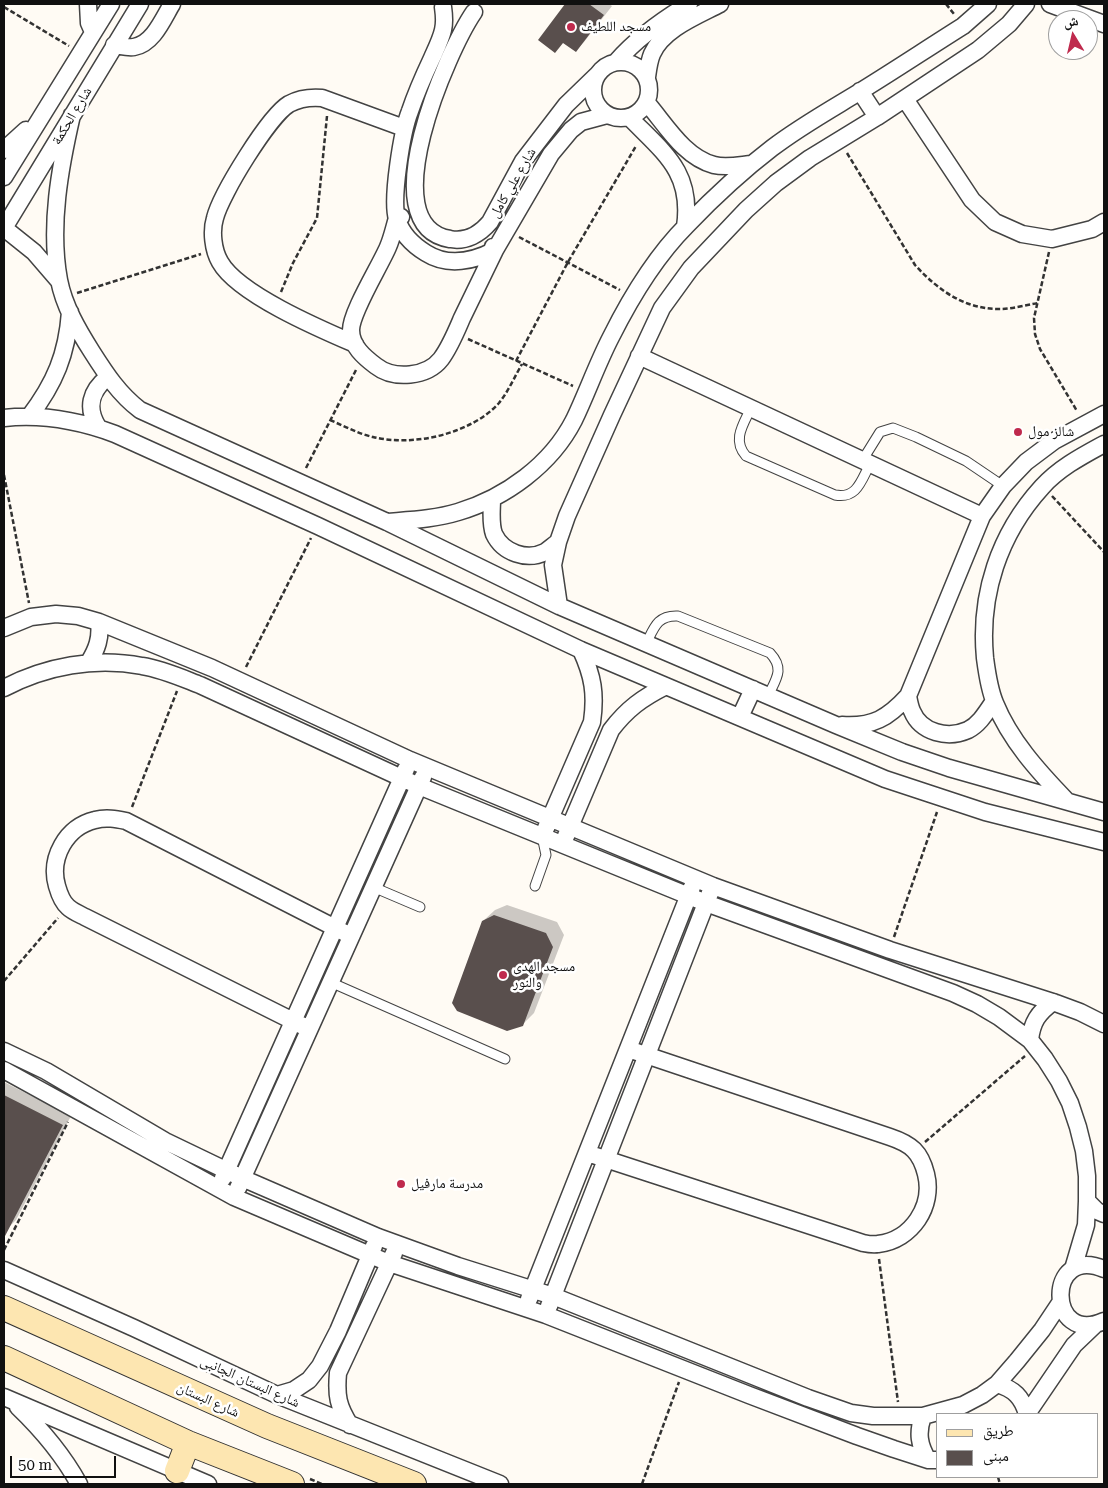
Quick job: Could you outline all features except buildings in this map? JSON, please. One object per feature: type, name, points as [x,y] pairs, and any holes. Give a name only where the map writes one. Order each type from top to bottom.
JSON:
[{"type":"street","points":[[88,4],[89,23],[94,32]]},
{"type":"street","name":"شارع الحكمة","points":[[4,177],[111,4]]},
{"type":"street","name":"شارع الحكمة","points":[[4,228],[140,4]]},
{"type":"street","points":[[114,45],[132,48],[142,45],[151,38],[172,4]]},
{"type":"street","points":[[616,62],[644,34],[689,4]]},
{"type":"street","points":[[647,77],[652,56],[664,38],[720,4]]},
{"type":"street","points":[[387,522],[427,518],[459,512],[492,498],[532,472],[552,453],[573,422],[610,338],[632,296],[661,255],[685,227],[718,194],[774,146],[963,26],[988,4]]},
{"type":"street","points":[[559,606],[553,565],[558,542],[586,472],[662,308],[691,268],[716,240],[776,183],[978,50],[1009,24],[1026,4]]},
{"type":"street","points":[[1050,4],[1104,24]]},
{"type":"street","points":[[442,5],[449,13],[457,16],[466,16],[478,6]]},
{"type":"street","points":[[359,350],[351,330],[356,312],[388,246],[396,218],[398,164],[404,128],[443,29],[442,5]]},
{"type":"street","points":[[396,218],[418,213],[416,177],[426,118],[460,33],[478,6]]},
{"type":"street","points":[[616,62],[628,62],[639,67],[647,77],[650,90],[647,103],[640,112],[629,117],[618,118],[607,115],[598,107],[593,97],[593,86],[597,75],[605,66],[616,62]]},
{"type":"street","name":"شارع علي كامل","points":[[418,213],[423,224],[431,232],[452,240],[474,236],[484,229],[490,222],[528,153],[566,105],[597,75]]},
{"type":"street","points":[[860,91],[877,117]]},
{"type":"street","points":[[215,249],[214,226],[220,204],[238,172],[279,113],[288,105],[310,97],[328,100],[404,128]]},
{"type":"street","points":[[904,99],[972,200],[995,222],[1022,234],[1052,239],[1092,229],[1104,222]]},
{"type":"street","points":[[647,103],[698,159],[715,165],[752,164]]},
{"type":"street","points":[[4,150],[15,142],[44,112]]},
{"type":"street","points":[[72,115],[64,148],[58,198],[55,248],[59,281],[67,305],[81,334],[117,390],[140,410],[387,522],[559,606],[836,725],[902,752],[949,768],[1104,812]]},
{"type":"street","name":"شارع علي كامل","points":[[215,249],[219,261],[226,272],[250,290],[295,317],[359,350],[379,368],[398,375],[418,374],[432,368],[441,360],[495,250],[551,154],[571,130],[581,122],[607,115]]},
{"type":"street","points":[[629,117],[672,160],[681,176],[686,194],[687,212],[685,227]]},
{"type":"street","points":[[396,218],[404,234],[415,246],[430,255],[446,261],[463,262],[480,258],[495,250],[484,229]]},
{"type":"street","points":[[4,228],[34,252],[59,281]]},
{"type":"street","points":[[30,417],[46,394],[59,368],[65,350],[67,305]]},
{"type":"street","points":[[639,356],[982,516]]},
{"type":"street","points":[[98,427],[93,419],[91,400],[94,391],[108,377]]},
{"type":"street","points":[[836,725],[857,726],[876,721],[894,711],[908,696],[982,516],[1002,486],[1026,462],[1054,441],[1104,414]]},
{"type":"street","points":[[4,418],[30,417],[75,422],[98,427],[318,526],[581,650],[885,779],[985,812],[1104,842]]},
{"type":"street","points":[[1066,800],[1044,778],[1008,730],[994,701],[987,672],[984,642],[985,613],[990,583],[998,554],[1016,520],[1042,486],[1069,464],[1104,444]]},
{"type":"street","points":[[492,498],[491,518],[494,534],[503,547],[514,553],[530,556],[545,552],[558,542]]},
{"type":"street","points":[[4,628],[31,617],[78,616],[99,622],[152,642],[240,680],[410,760],[713,886],[890,950],[1053,1002],[1080,1012],[1104,1024]]},
{"type":"street","points":[[89,662],[99,643],[99,622]]},
{"type":"street","points":[[542,836],[592,722],[594,685],[589,667],[581,650]]},
{"type":"street","points":[[4,688],[48,671],[89,662],[116,662],[143,666],[182,678],[401,779],[706,903],[953,993],[985,1008],[1033,1043],[1059,1081],[1070,1103],[1078,1127],[1085,1160],[1087,1201],[1086,1224],[1073,1269]]},
{"type":"street","points":[[562,844],[611,730],[635,704],[666,686]]},
{"type":"street","points":[[740,717],[760,693]]},
{"type":"street","points":[[908,696],[912,712],[923,726],[938,734],[953,734],[969,729],[982,718],[994,701]]},
{"type":"street","points":[[218,1188],[410,760]]},
{"type":"street","points":[[234,1197],[427,767]]},
{"type":"street","points":[[309,1029],[68,907],[59,894],[55,878],[55,863],[60,848],[69,835],[81,826],[95,820],[111,818],[126,822],[351,936]]},
{"type":"street","points":[[526,1308],[696,878]]},
{"type":"street","points":[[546,1315],[713,886]]},
{"type":"street","points":[[1033,1043],[1031,1029],[1035,1019],[1042,1010],[1053,1002]]},
{"type":"street","points":[[587,1154],[848,1239],[877,1245],[894,1240],[909,1230],[920,1217],[927,1200],[928,1183],[924,1166],[915,1151],[905,1143],[628,1049]]},
{"type":"street","points":[[4,1051],[46,1071],[165,1140],[242,1178],[378,1237],[397,1245],[553,1296],[808,1398],[851,1413],[873,1416],[923,1416],[963,1405],[982,1395],[997,1384],[1042,1330],[1060,1302]]},
{"type":"street","points":[[4,1070],[234,1197],[389,1263],[546,1315],[683,1370],[857,1436],[933,1460]]},
{"type":"street","points":[[1087,1201],[1097,1211],[1104,1214]]},
{"type":"street","points":[[277,1395],[294,1390],[309,1380],[320,1366],[338,1332],[378,1237]]},
{"type":"street","points":[[350,1425],[341,1410],[337,1392],[338,1373],[397,1245]]},
{"type":"street","points":[[1100,1322],[1085,1325],[1074,1321],[1065,1313],[1060,1302],[1059,1290],[1064,1278],[1073,1269],[1083,1265],[1094,1265],[1104,1269]]},
{"type":"street","name":"شارع البستان الجانبى","points":[[4,1270],[277,1395],[500,1484]]},
{"type":"street","name":"شارع البستان","points":[[4,1308],[267,1426],[414,1484]]},
{"type":"street","points":[[1028,1413],[1074,1345],[1100,1322]]},
{"type":"street","points":[[4,1358],[188,1443],[292,1484]]},
{"type":"street","points":[[997,1384],[1017,1394],[1024,1403],[1027,1413]]},
{"type":"street","points":[[7,1399],[208,1484]]},
{"type":"street","points":[[7,1399],[46,1436],[62,1456],[79,1484]]},
{"type":"street","points":[[923,1416],[919,1427],[919,1438],[922,1450],[933,1460]]},
{"type":"street","points":[[176,1471],[188,1443]]},
{"type":"lane","points":[[751,408],[738,435],[741,450],[746,456],[835,495],[843,496],[857,489],[866,462],[880,432],[893,428],[966,461],[1002,486]]},
{"type":"lane","points":[[646,644],[656,624],[662,618],[678,616],[770,653],[778,666],[778,674],[760,693]]},
{"type":"lane","points":[[535,886],[546,855],[542,836]]},
{"type":"lane","points":[[546,855],[562,844]]},
{"type":"lane","points":[[373,887],[420,907]]},
{"type":"lane","points":[[330,982],[505,1059]]},
{"type":"path","points":[[4,7],[81,53]]},
{"type":"path","points":[[276,306],[294,263],[317,218],[328,100]]},
{"type":"path","points":[[516,361],[568,262],[644,132]]},
{"type":"path","points":[[839,140],[915,265],[929,280],[945,293],[963,302],[983,308],[1001,309],[1038,303]]},
{"type":"path","points":[[507,230],[632,296]]},
{"type":"path","points":[[1052,239],[1034,318],[1035,334],[1040,350],[1085,424]]},
{"type":"path","points":[[67,305],[215,249]]},
{"type":"path","points":[[455,334],[586,392]]},
{"type":"path","points":[[298,482],[330,420],[359,350]]},
{"type":"path","points":[[330,420],[373,437],[396,440],[441,436],[468,426],[486,416],[500,402],[522,364]]},
{"type":"path","points":[[4,475],[31,617]]},
{"type":"path","points":[[1042,486],[1104,552]]},
{"type":"path","points":[[240,680],[318,526]]},
{"type":"path","points":[[126,822],[182,678]]},
{"type":"path","points":[[890,950],[942,799]]},
{"type":"path","points":[[4,981],[68,907]]},
{"type":"path","points":[[915,1151],[1033,1043]]},
{"type":"path","points":[[4,1250],[75,1109]]},
{"type":"path","points":[[877,1245],[900,1417]]},
{"type":"path","points":[[642,1484],[683,1370]]},
{"type":"place","name":"مسجد اللطيف","points":[[571,27]]},
{"type":"place","name":"شالز مول","points":[[1018,432]]},
{"type":"place","name":"مسجد الهدى والنور","points":[[503,975]]},
{"type":"place","name":"مدرسة مارفيل","points":[[401,1184]]}]
